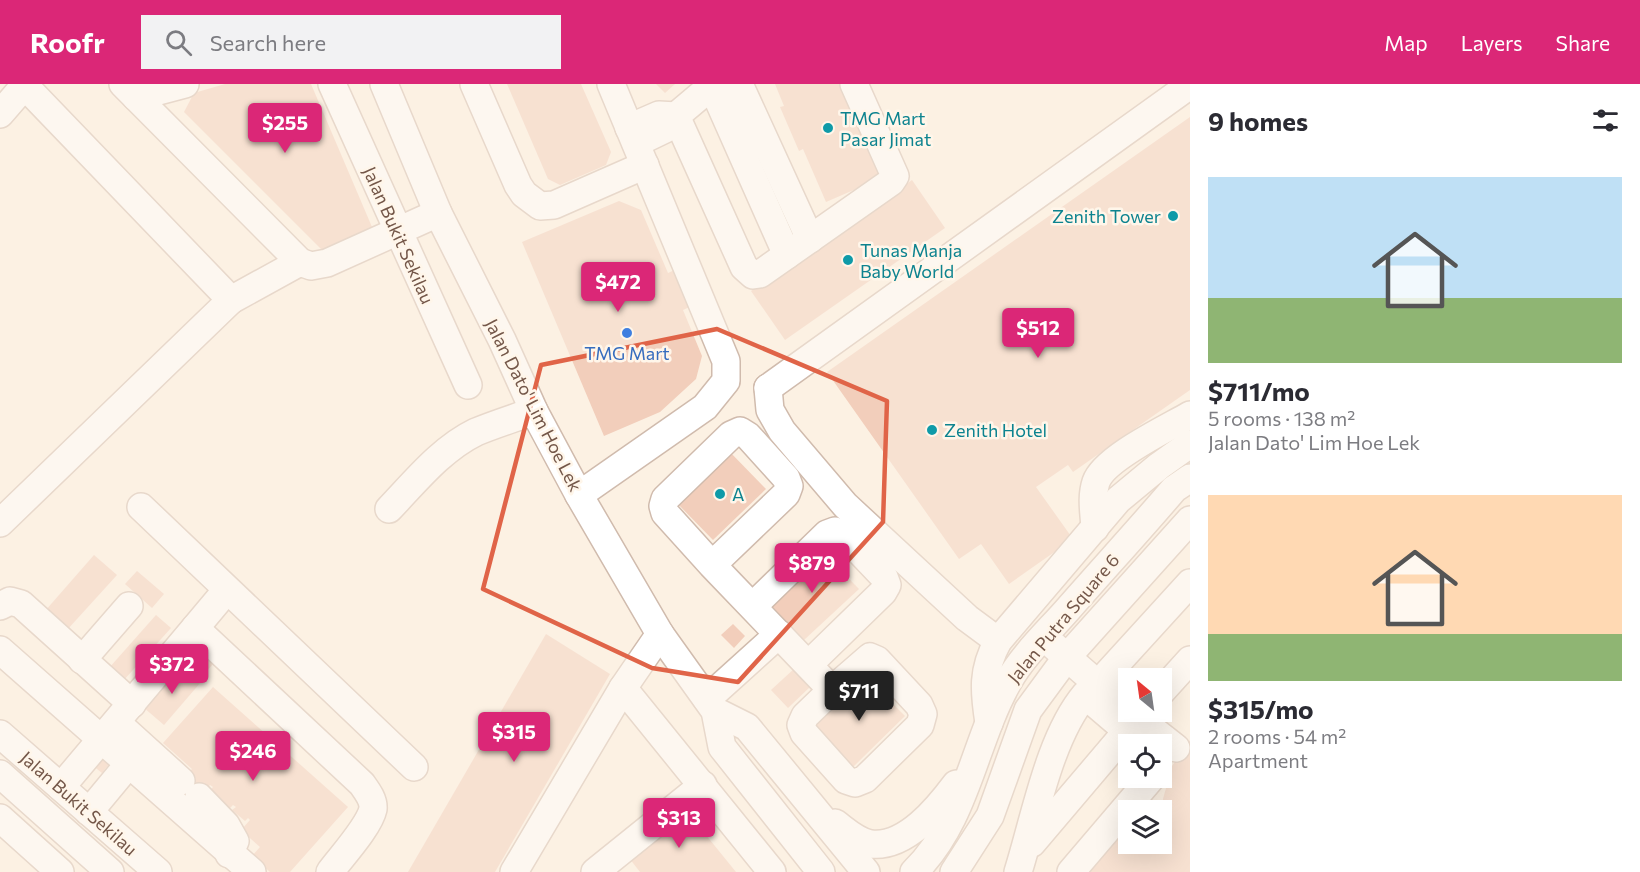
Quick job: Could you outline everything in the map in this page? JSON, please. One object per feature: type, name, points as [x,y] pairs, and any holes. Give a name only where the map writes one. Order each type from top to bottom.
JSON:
[{"type":"street","points":[[129,91],[185,84]]},
{"type":"street","name":"Jalan Bukit Sekilau","points":[[332,84],[396,231],[468,385]]},
{"type":"street","name":"Jalan Dato' Lim Hoe Lek","points":[[384,84],[438,213],[534,411],[579,495],[660,634],[711,705],[722,747],[821,872]]},
{"type":"street","points":[[474,84],[518,185],[524,194],[540,207],[554,206],[637,146],[713,85],[788,255]]},
{"type":"street","points":[[611,84],[726,361],[726,381]]},
{"type":"street","points":[[739,84],[810,239]]},
{"type":"street","points":[[667,120],[744,267],[748,273],[760,274],[891,182],[895,176],[894,169],[854,84]]},
{"type":"street","points":[[768,388],[1190,85]]},
{"type":"street","points":[[0,114],[26,86],[231,300]]},
{"type":"street","points":[[129,91],[300,262],[311,266],[327,263],[438,213]]},
{"type":"street","points":[[0,523],[231,300],[300,262]]},
{"type":"street","points":[[579,495],[705,407],[726,381],[740,376],[751,377],[768,388]]},
{"type":"street","points":[[768,388],[770,410],[782,431],[845,505],[966,618],[998,641]]},
{"type":"street","points":[[389,509],[432,464],[459,442],[476,432],[534,411]]},
{"type":"street","points":[[1095,528],[1093,496],[1097,479],[1109,464],[1190,415]]},
{"type":"street","points":[[712,565],[786,494],[789,486],[786,478],[748,436],[740,431],[731,435],[665,498],[663,506],[665,513],[712,565],[832,690]]},
{"type":"street","points":[[989,723],[984,675],[988,659],[998,641],[1118,500],[1190,444]]},
{"type":"street","points":[[1159,466],[1185,492]]},
{"type":"street","name":"Jalan Putra Square 6","points":[[914,872],[944,834],[989,723],[1009,681],[1043,637],[1185,492]]},
{"type":"street","points":[[141,507],[226,591],[414,767]]},
{"type":"street","name":"Jalan Putra Square 6","points":[[954,872],[990,816],[1028,710],[1067,657],[1190,520]]},
{"type":"street","points":[[753,606],[827,534],[835,531],[844,535],[884,577],[886,585],[883,592],[809,664]]},
{"type":"street","points":[[1022,861],[1059,740],[1070,717],[1097,684],[1190,583]]},
{"type":"street","points":[[61,787],[226,591]]},
{"type":"street","points":[[0,606],[10,601],[21,604],[82,660],[117,722],[129,765],[252,872]]},
{"type":"street","points":[[82,660],[129,606]]},
{"type":"street","points":[[195,628],[362,784],[370,796],[373,808],[368,820],[330,872]]},
{"type":"street","points":[[514,872],[622,688],[660,634]]},
{"type":"street","points":[[711,705],[779,634]]},
{"type":"street","points":[[1043,637],[1118,703]]},
{"type":"street","points":[[0,650],[117,722],[190,789],[232,833],[235,842],[229,854]]},
{"type":"street","points":[[870,657],[877,660],[920,705],[923,714],[920,725],[865,779],[855,783],[846,780],[804,733],[801,725],[805,716],[832,690],[870,657]]},
{"type":"street","points":[[1172,680],[1190,660]]},
{"type":"street","points":[[1097,684],[1118,688]]},
{"type":"street","points":[[622,688],[772,872]]},
{"type":"street","name":"Jalan Dato' Lim Hoe Lek","points":[[711,705],[747,727],[866,872]]},
{"type":"street","points":[[1022,861],[1128,722]]},
{"type":"street","points":[[1141,722],[1176,748]]},
{"type":"street","name":"Jalan Bukit Sekilau","points":[[0,734],[158,872]]},
{"type":"street","points":[[810,804],[856,839],[871,844],[888,842],[908,833],[937,809],[978,754]]},
{"type":"street","points":[[89,812],[129,765]]},
{"type":"street","points":[[0,774],[110,872]]},
{"type":"street","points":[[612,867],[703,785]]},
{"type":"street","points":[[1071,872],[1143,788]]},
{"type":"street","points":[[971,872],[990,816]]},
{"type":"street","points":[[0,818],[60,872]]},
{"type":"highlighted area","points":[[717,329],[887,401],[883,522],[738,682],[652,668],[483,589],[541,365]]},
{"type":"building","points":[[225,84],[311,84],[372,227],[322,250],[184,112],[194,93]]},
{"type":"building","points":[[507,84],[581,84],[611,152],[606,165],[560,185],[548,179]]},
{"type":"building","points":[[656,84],[675,84],[665,93]]},
{"type":"building","name":"TMG Mart Pasar Jimat","points":[[775,84],[848,84],[886,176],[826,202],[803,149],[799,151],[780,107],[784,106]]},
{"type":"building","points":[[1190,117],[1190,390],[1073,472],[1068,465],[1036,487],[1073,539],[1009,584],[981,544],[959,559],[827,372]]},
{"type":"building","name":"Tunas Manja Baby World","points":[[912,180],[945,228],[785,340],[751,291]]},
{"type":"building","name":"TMG Mart","points":[[619,201],[641,210],[668,273],[679,268],[694,305],[683,310],[702,356],[696,379],[660,412],[604,436],[522,242]]},
{"type":"building","name":"A","points":[[727,449],[766,489],[713,540],[674,500]]},
{"type":"building","points":[[820,549],[859,589],[804,640],[766,600]]},
{"type":"building","points":[[94,555],[117,575],[67,630],[45,611]]},
{"type":"building","points":[[137,571],[164,594],[152,608],[125,584]]},
{"type":"building","points":[[156,615],[171,628],[123,681],[109,668]]},
{"type":"building","points":[[733,624],[745,636],[734,648],[721,635]]},
{"type":"building","points":[[546,634],[610,674],[495,872],[408,872]]},
{"type":"building","points":[[204,654],[214,663],[203,675],[193,666]]},
{"type":"building","points":[[181,664],[201,682],[164,725],[143,707]]},
{"type":"building","points":[[795,668],[811,686],[788,708],[771,690]]},
{"type":"building","points":[[866,677],[905,716],[852,768],[813,728]]},
{"type":"building","points":[[213,687],[348,807],[290,872],[270,872],[252,856],[260,847],[241,830],[250,820],[248,818],[245,821],[232,810],[236,807],[233,805],[226,812],[206,795],[213,787],[210,785],[191,806],[173,790],[192,769],[163,743]]},
{"type":"building","points":[[1190,740],[1190,872],[1082,872],[1081,867],[1104,855],[1118,835],[1118,854],[1172,854],[1172,800],[1163,800],[1166,788],[1172,788],[1172,766]]},
{"type":"building","points":[[101,755],[110,763],[102,773],[92,765]]},
{"type":"building","points":[[684,808],[736,872],[640,872],[626,854]]},
{"type":"place","name":"TMG Mart Pasar Jimat","points":[[828,128]]},
{"type":"place","name":"Zenith Tower","points":[[1173,216]]},
{"type":"place","name":"Tunas Manja Baby World","points":[[848,260]]},
{"type":"place","name":"TMG Mart","points":[[627,333]]},
{"type":"place","name":"Zenith Hotel","points":[[932,430]]},
{"type":"place","name":"A","points":[[720,494]]}]
